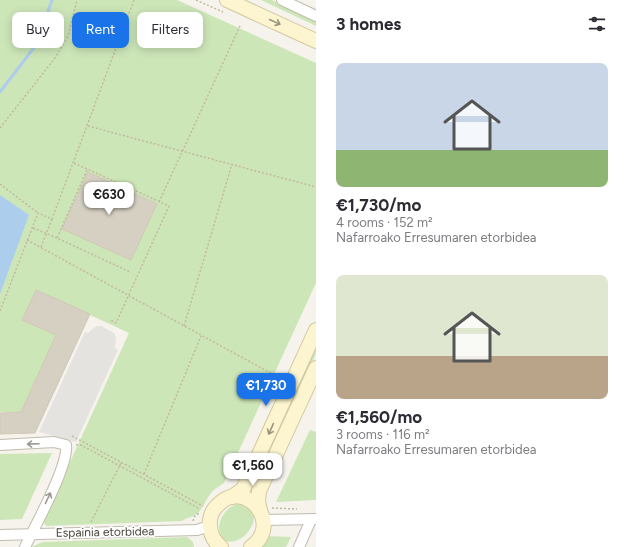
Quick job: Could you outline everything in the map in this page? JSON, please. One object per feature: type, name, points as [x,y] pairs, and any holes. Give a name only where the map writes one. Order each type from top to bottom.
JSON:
[{"type":"street","points":[[227,0],[316,41]]},
{"type":"street","points":[[282,0],[316,16]]},
{"type":"street","points":[[219,546],[210,533],[209,526],[210,517],[214,508],[243,489],[246,484],[316,330]]},
{"type":"street","points":[[251,547],[261,537],[264,529],[264,512],[258,502],[259,491],[316,368]]},
{"type":"street","points":[[0,445],[54,442],[66,445],[66,455],[62,468],[25,547]]},
{"type":"street","points":[[232,497],[245,498],[264,512],[314,516],[299,547]]},
{"type":"street","name":"Espainia etorbidea","points":[[0,535],[197,530],[209,526]]},
{"type":"path","points":[[0,128],[55,58],[68,36],[77,0]]},
{"type":"path","points":[[41,248],[74,164],[134,0]]},
{"type":"path","points":[[159,202],[240,26]]},
{"type":"path","points":[[88,126],[316,187]]},
{"type":"path","points":[[74,164],[169,206],[116,323],[110,320]]},
{"type":"path","points":[[184,326],[232,164]]},
{"type":"path","points":[[56,238],[87,169]]},
{"type":"path","points":[[0,184],[38,213],[52,219]]},
{"type":"path","points":[[0,311],[38,213]]},
{"type":"path","points":[[32,228],[130,272]]},
{"type":"path","points":[[27,240],[276,376]]},
{"type":"path","points":[[144,474],[201,336]]},
{"type":"path","points":[[70,435],[203,506]]},
{"type":"path","points":[[74,445],[81,445],[202,510],[194,518],[193,525]]},
{"type":"path","points":[[85,533],[122,463]]},
{"type":"path","points":[[264,512],[277,509],[297,508],[298,514]]},
{"type":"green space","points":[[0,0],[177,0],[316,63],[316,283],[224,483],[211,493],[199,512],[182,521],[46,526],[43,521],[129,333],[36,290],[23,320],[56,335],[21,412],[0,412]]},
{"type":"green space","points":[[261,0],[272,0],[316,20],[316,26]]},
{"type":"green space","points":[[316,343],[316,354],[262,473],[258,471]]},
{"type":"green space","points":[[310,430],[316,432],[316,500],[276,502]]},
{"type":"green space","points":[[52,453],[22,519],[0,520],[0,454]]},
{"type":"green space","points":[[237,504],[247,506],[252,511],[254,518],[252,525],[242,538],[234,541],[226,541],[219,531],[219,526],[223,515],[227,510]]},
{"type":"green space","points":[[265,536],[291,537],[286,547],[259,547]]},
{"type":"green space","points":[[187,537],[193,542],[194,547],[31,547],[43,542]]},
{"type":"shaded area","points":[[96,326],[101,326],[114,333],[116,338],[115,348],[118,350],[76,442],[39,432],[85,332],[88,333]]},
{"type":"water","points":[[0,195],[29,215],[0,294]]},
{"type":"building","points":[[88,172],[157,204],[131,260],[62,229]]},
{"type":"building","points":[[36,290],[90,314],[35,433],[0,434],[0,413],[21,412],[56,335],[22,320]]},
{"type":"waterway","points":[[0,92],[36,45],[52,0]]}]
